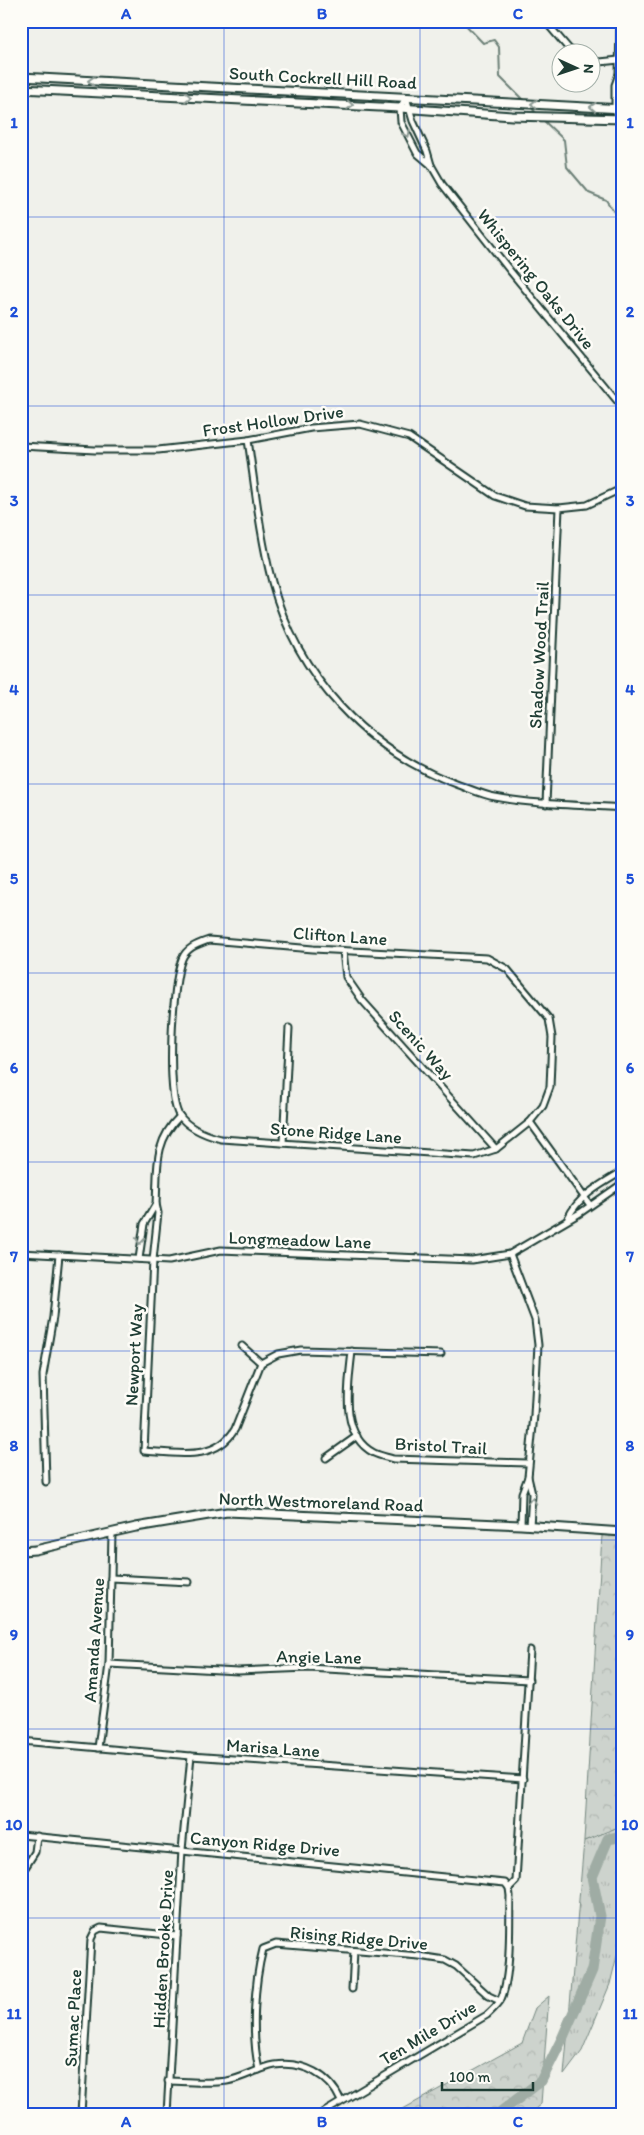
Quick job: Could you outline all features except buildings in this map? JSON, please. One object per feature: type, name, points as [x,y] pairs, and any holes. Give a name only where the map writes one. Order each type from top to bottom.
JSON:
[{"type":"main road","name":"South Cockrell Hill Road","points":[[21,78],[615,109],[622,115]]},
{"type":"main road","name":"South Cockrell Hill Road","points":[[21,89],[409,108],[512,116],[563,118],[622,115]]},
{"type":"main road","name":"North Westmoreland Road","points":[[21,1551],[203,1514],[226,1512],[521,1525],[623,1532]]},
{"type":"street","points":[[546,21],[563,42]]},
{"type":"street","points":[[615,109],[615,85],[619,74],[620,21]]},
{"type":"street","points":[[602,62],[619,60]]},
{"type":"street","points":[[619,74],[623,82]]},
{"type":"street","points":[[400,108],[406,97]]},
{"type":"street","name":"Whispering Oaks Drive","points":[[406,97],[431,165],[442,184],[511,272],[623,408]]},
{"type":"street","name":"Whispering Oaks Drive","points":[[400,108],[401,122],[417,153],[431,165]]},
{"type":"street","name":"Frost Hollow Drive","points":[[21,446],[95,450],[158,450],[248,440],[311,428],[360,424],[409,437],[495,496],[525,506],[559,508],[587,505],[623,488]]},
{"type":"street","points":[[248,440],[266,557],[284,620],[312,672],[335,702],[357,724],[404,759],[437,777],[493,797],[546,804],[623,808]]},
{"type":"street","name":"Shadow Wood Trail","points":[[546,804],[559,508]]},
{"type":"street","name":"Clifton Lane","points":[[180,1116],[174,1105],[171,1075],[176,986],[182,958],[193,945],[210,940],[343,951],[487,958],[507,969],[548,1019],[552,1036],[550,1087],[543,1106],[530,1122]]},
{"type":"street","name":"Scenic Way","points":[[343,951],[346,977],[362,1000],[496,1149]]},
{"type":"street","points":[[283,1143],[290,1028]]},
{"type":"street","name":"Stone Ridge Lane","points":[[180,1116],[200,1133],[221,1139],[474,1156],[496,1149]]},
{"type":"street","name":"Newport Way","points":[[180,1116],[170,1125],[160,1143],[144,1451],[202,1454],[214,1450],[230,1438],[235,1430],[261,1363]]},
{"type":"street","points":[[496,1149],[530,1122],[590,1205]]},
{"type":"street","name":"Longmeadow Lane","points":[[568,1218],[573,1207],[584,1197],[623,1171]]},
{"type":"street","name":"Longmeadow Lane","points":[[21,1253],[169,1260],[221,1250],[472,1260],[510,1254],[623,1183]]},
{"type":"street","points":[[139,1259],[144,1224],[156,1204]]},
{"type":"street","points":[[144,1224],[156,1225]]},
{"type":"street","points":[[510,1254],[535,1320],[538,1345],[534,1414],[528,1463],[528,1477],[532,1494],[530,1526]]},
{"type":"street","points":[[46,1482],[43,1375],[53,1317],[59,1255]]},
{"type":"street","points":[[242,1346],[261,1363],[278,1354],[301,1350],[440,1354]]},
{"type":"street","name":"Bristol Trail","points":[[352,1351],[348,1401],[350,1422],[357,1436],[373,1452],[393,1459],[528,1463]]},
{"type":"street","points":[[326,1458],[357,1436]]},
{"type":"street","points":[[521,1525],[522,1493],[528,1477]]},
{"type":"street","name":"Amanda Avenue","points":[[98,1748],[109,1664],[112,1533]]},
{"type":"street","points":[[112,1578],[189,1582]]},
{"type":"street","name":"Ten Mile Drive","points":[[321,2114],[488,2015],[500,2001],[506,1979],[509,1948],[509,1888],[516,1881],[530,1650]]},
{"type":"street","name":"Angie Lane","points":[[109,1664],[238,1671],[308,1668],[529,1680]]},
{"type":"street","name":"Marisa Lane","points":[[21,1741],[191,1756],[523,1779]]},
{"type":"street","name":"Hidden Brooke Drive","points":[[167,2114],[182,1850],[191,1756]]},
{"type":"street","name":"Canyon Ridge Drive","points":[[21,1835],[505,1883],[509,1888]]},
{"type":"street","points":[[21,1874],[35,1852],[37,1836]]},
{"type":"street","name":"Sumac Place","points":[[81,2114],[91,1939],[95,1931],[101,1928],[178,1936]]},
{"type":"street","name":"Rising Ridge Drive","points":[[259,2070],[255,2054],[257,1982],[263,1949],[276,1944],[419,1956],[445,1960],[456,1966],[489,1996],[500,2001]]},
{"type":"street","points":[[352,1989],[354,1951]]},
{"type":"street","points":[[168,2080],[224,2081],[242,2077],[259,2070],[282,2065],[297,2065],[314,2070],[332,2084],[341,2101]]},
{"type":"green space","points":[[602,1535],[623,1537],[623,1825],[584,1841]]},
{"type":"green space","points":[[623,1825],[623,1931],[610,1984],[582,2051],[564,2075],[584,1841]]},
{"type":"green space","points":[[549,1996],[541,2104],[529,2114],[394,2114],[522,2043],[535,2008]]},
{"type":"waterway","points":[[462,21],[483,43],[494,40],[499,47],[500,77],[524,101]]},
{"type":"waterway","points":[[530,106],[537,114]]},
{"type":"waterway","points":[[542,119],[564,140],[567,167],[589,193],[606,200],[620,221],[620,236],[623,238]]},
{"type":"waterway","points":[[498,2114],[541,2081],[562,2039],[592,1970],[600,1916],[592,1877],[608,1839],[623,1836]]}]
